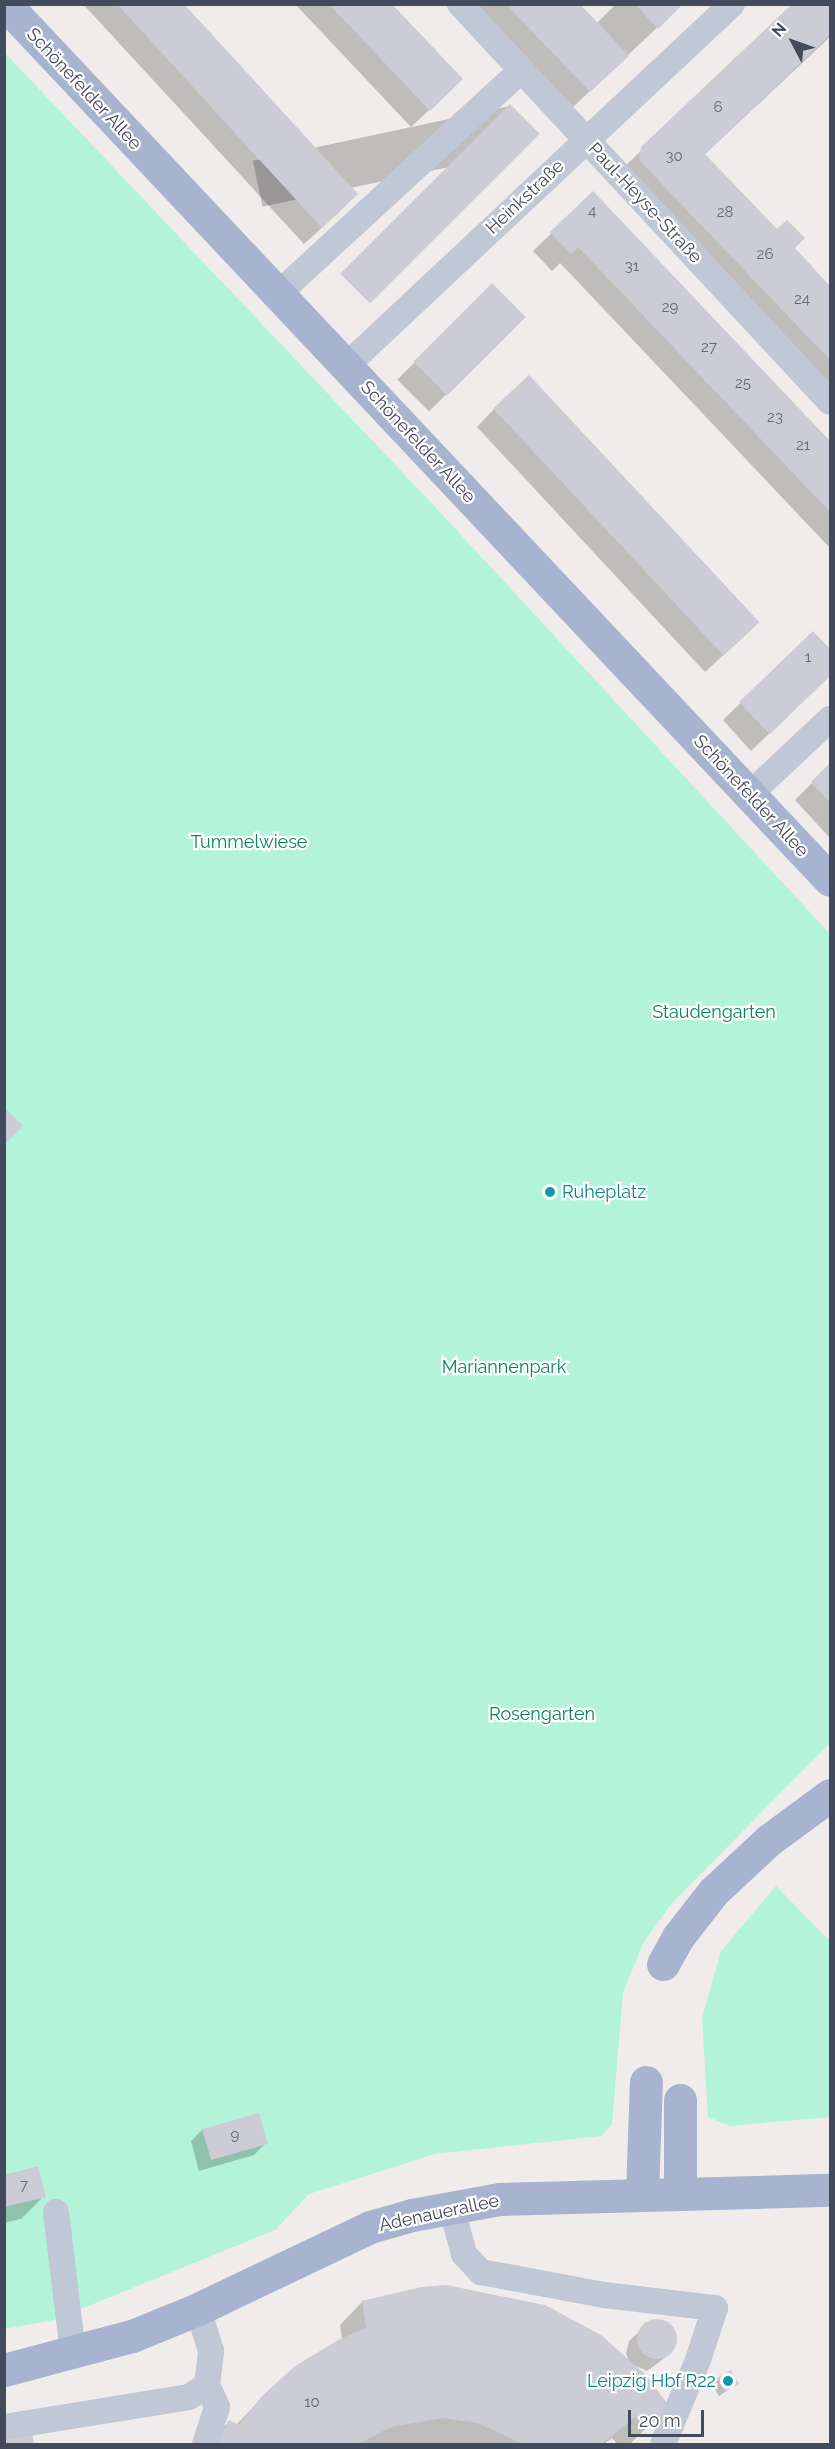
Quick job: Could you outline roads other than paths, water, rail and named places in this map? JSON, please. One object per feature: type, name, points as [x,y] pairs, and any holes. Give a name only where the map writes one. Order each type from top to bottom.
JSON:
[{"type":"main road","name":"Schönefelder Allee","points":[[5,4],[831,880]]},
{"type":"main road","points":[[663,1964],[678,1937],[713,1892],[769,1840],[831,1795]]},
{"type":"main road","points":[[642,2194],[646,2082]]},
{"type":"main road","points":[[680,2100],[680,2194]]},
{"type":"main road","name":"Adenauerallee","points":[[4,2370],[132,2336],[198,2309],[370,2227],[451,2206],[500,2199],[831,2190]]},
{"type":"street","name":"Paul-Heyse-Straße","points":[[460,4],[831,402]]},
{"type":"street","name":"Heinkstraße","points":[[346,366],[732,4]]},
{"type":"street","points":[[278,294],[522,70]]},
{"type":"street","points":[[750,794],[831,719]]},
{"type":"street","points":[[451,2206],[464,2254],[481,2272],[604,2295],[715,2308],[698,2360],[663,2445]]},
{"type":"street","points":[[56,2212],[73,2353]]},
{"type":"street","points":[[198,2309],[212,2351],[207,2385],[217,2407],[205,2445]]},
{"type":"street","points":[[4,2427],[189,2397],[207,2385]]},
{"type":"place","name":"Ruheplatz","points":[[550,1192]]},
{"type":"place","name":"Leipzig Hbf R22","points":[[728,2381]]},
{"type":"park label","name":"Tummelwiese","points":[[249,842]]},
{"type":"park label","name":"Staudengarten","points":[[714,1012]]},
{"type":"park label","name":"Mariannenpark","points":[[504,1367]]},
{"type":"park label","name":"Rosengarten","points":[[542,1714]]}]
